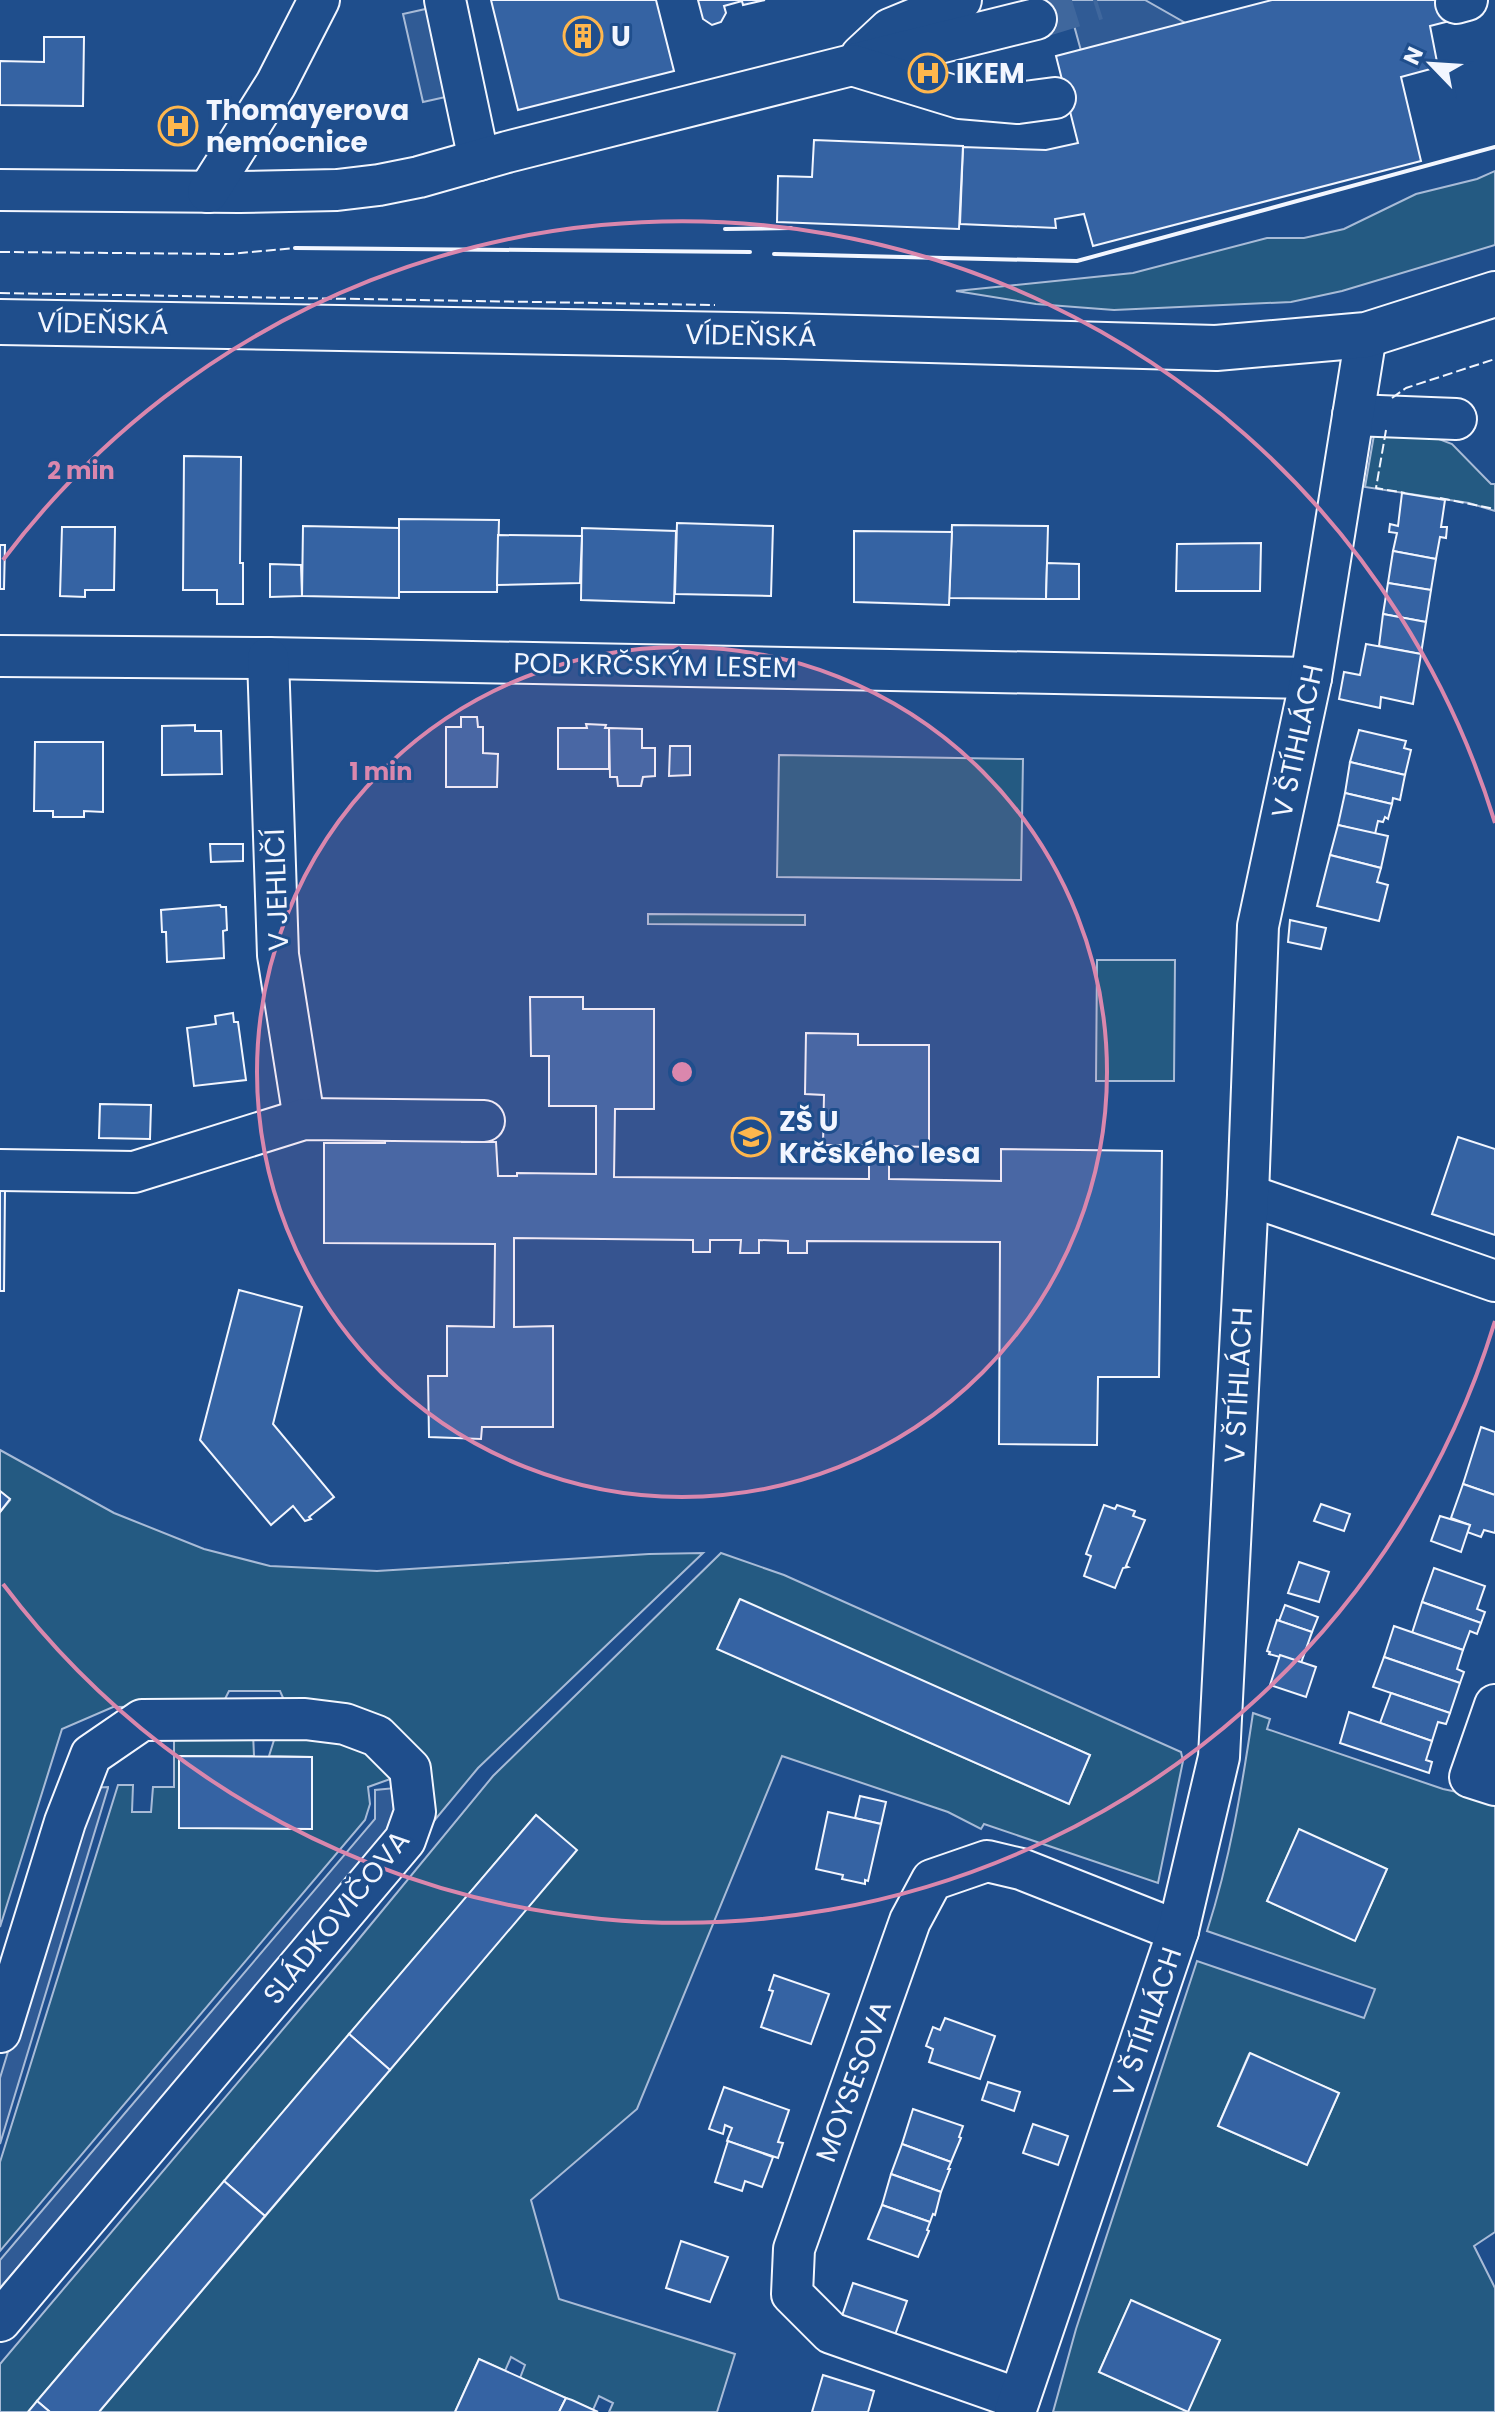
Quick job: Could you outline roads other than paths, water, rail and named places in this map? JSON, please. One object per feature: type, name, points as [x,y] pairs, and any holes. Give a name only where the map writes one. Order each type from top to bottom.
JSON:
[{"type":"main road","name":"VÍDEŇSKÁ","points":[[0,322],[771,335],[1216,348],[1366,335],[1495,294]]},
{"type":"street","points":[[208,192],[276,84],[319,0]]},
{"type":"street","points":[[445,0],[479,160]]},
{"type":"street","points":[[852,65],[890,29],[961,0]]},
{"type":"street","points":[[0,190],[208,192],[337,190],[379,185],[1036,19]]},
{"type":"street","points":[[852,65],[960,98],[1018,103],[1055,98]]},
{"type":"street","name":"V ŠTÍHLÁCH","points":[[1017,2406],[1178,1931],[1219,1757],[1248,1195],[1258,926],[1311,678],[1366,335]]},
{"type":"street","points":[[1353,415],[1456,419]]},
{"type":"street","name":"POD KRČSKÝM LESEM","points":[[0,656],[268,658],[1311,678]]},
{"type":"street","name":"V JEHLIČÍ","points":[[268,658],[278,955],[304,1119]]},
{"type":"street","points":[[1,1170],[134,1172],[304,1119],[484,1121]]},
{"type":"street","points":[[1248,1195],[1495,1281]]},
{"type":"street","points":[[1483,1781],[1495,1705]]},
{"type":"street","name":"SLÁDKOVIČOVA","points":[[0,2032],[65,1822],[91,1755],[142,1720],[305,1719],[345,1724],[377,1736],[410,1769],[415,1812],[405,1840],[0,2321]]},
{"type":"street","name":"MOYSESOVA","points":[[1017,2406],[831,2333],[792,2294],[794,2249],[910,1921],[932,1880],[987,1861],[1021,1869],[1178,1931]]},
{"type":"tunnel","points":[[1036,19],[1097,0]]},
{"type":"place","name":"U","points":[[583,36]]},
{"type":"place","name":"IKEM","points":[[928,73]]},
{"type":"place","name":"Thomayerova nemocnice","points":[[178,126]]},
{"type":"place","name":"ZŠ U Krčského lesa","points":[[751,1137]]}]
